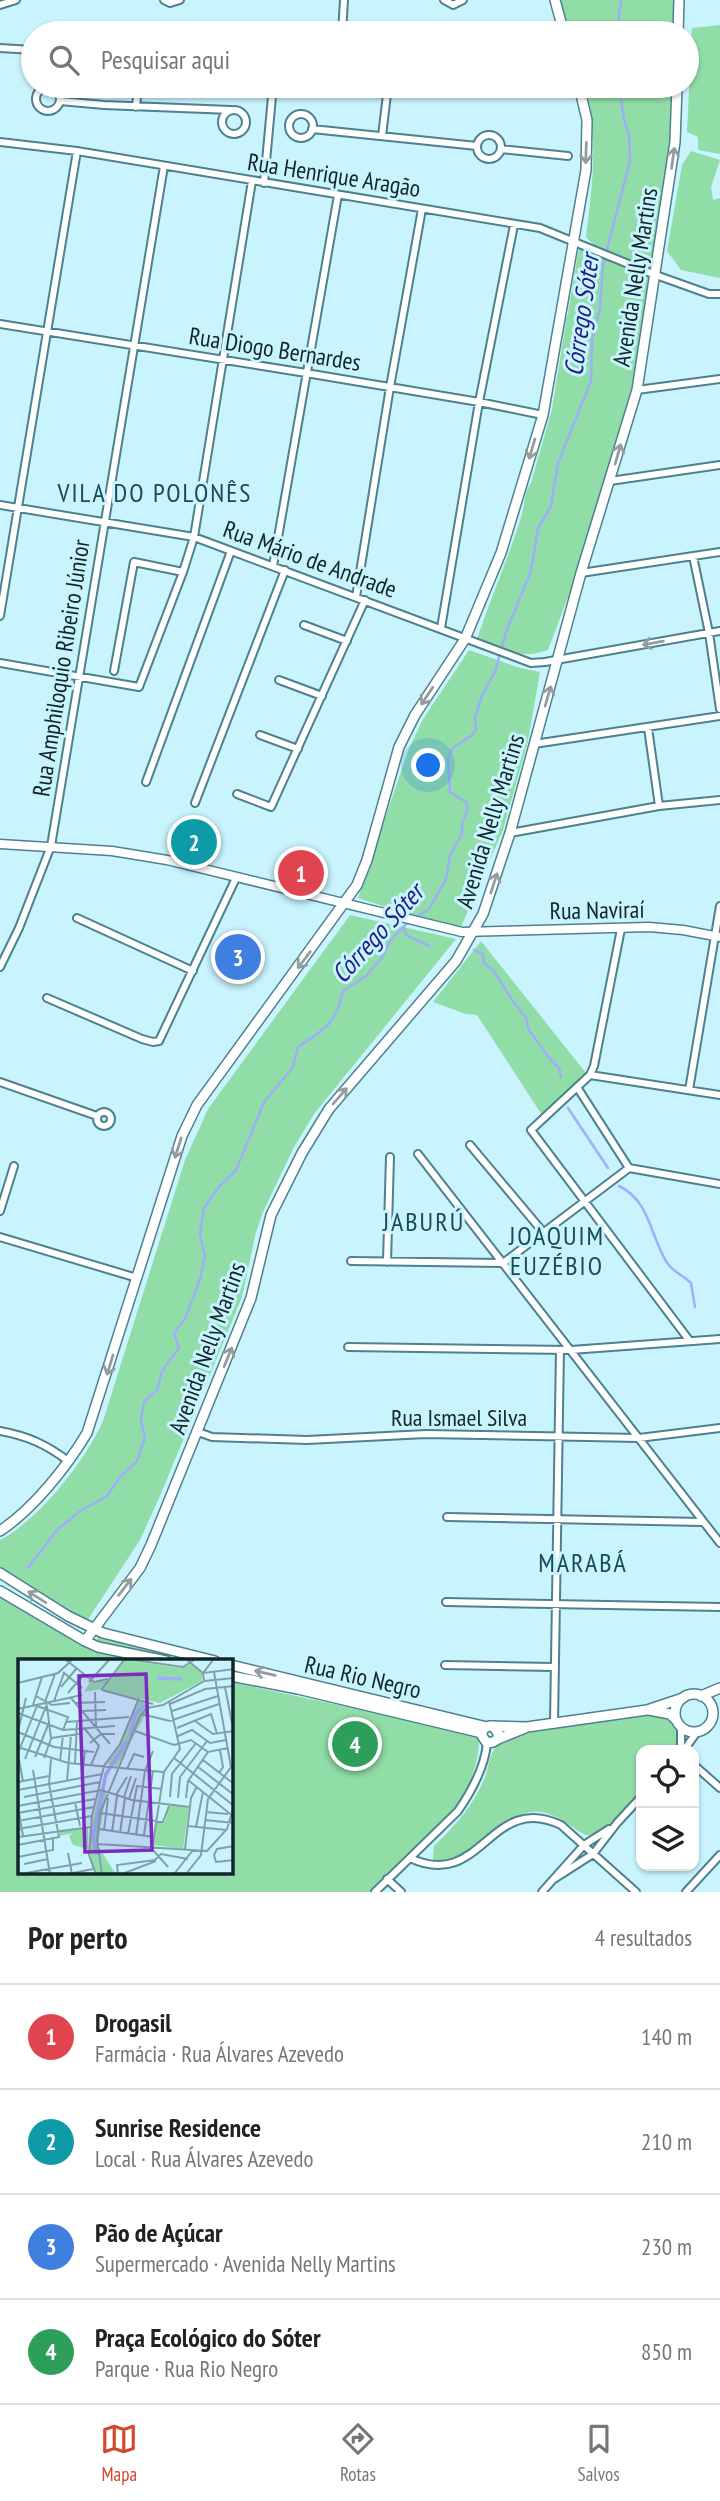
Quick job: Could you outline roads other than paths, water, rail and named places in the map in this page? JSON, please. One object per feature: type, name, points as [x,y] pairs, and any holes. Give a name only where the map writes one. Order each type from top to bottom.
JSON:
[{"type":"main road","points":[[555,0],[561,21]]},
{"type":"main road","points":[[678,21],[679,0]]},
{"type":"main road","points":[[0,1531],[27,1510],[82,1441],[94,1417],[182,1136],[197,1105],[356,885],[366,863],[399,747],[415,715],[465,639],[510,529],[543,415],[575,240],[586,170],[587,120],[582,98]]},
{"type":"main road","name":"Avenida Nelly Martins","points":[[85,1641],[140,1567],[170,1502],[251,1297],[271,1216],[302,1153],[329,1109],[456,961],[483,914],[510,833],[581,573],[637,390],[675,142],[677,98]]},
{"type":"main road","points":[[0,1573],[93,1629],[207,1659]]},
{"type":"main road","points":[[0,1591],[85,1641],[156,1659]]},
{"type":"main road","name":"Rua Rio Negro","points":[[233,1666],[487,1729]]},
{"type":"main road","name":"Rua Rio Negro","points":[[233,1676],[487,1729],[527,1727],[647,1710],[683,1698]]},
{"type":"main road","points":[[701,1696],[720,1688]]},
{"type":"main road","points":[[712,1719],[713,1709],[709,1701],[701,1696],[691,1694],[683,1698],[675,1708],[678,1724],[688,1732],[707,1728],[720,1710]]},
{"type":"main road","name":"Rua Rio Negro","points":[[647,1710],[670,1714],[678,1724]]},
{"type":"main road","name":"Rua Rio Negro","points":[[487,1742],[493,1742],[527,1727]]},
{"type":"main road","points":[[487,1742],[483,1739],[487,1729],[498,1733],[498,1738]]},
{"type":"street","points":[[0,5],[16,0]]},
{"type":"street","points":[[164,0],[170,3],[180,0]]},
{"type":"street","points":[[343,21],[344,0]]},
{"type":"street","points":[[444,0],[453,5],[463,0]]},
{"type":"street","points":[[0,48],[21,49]]},
{"type":"street","points":[[136,107],[137,98]]},
{"type":"street","points":[[264,183],[271,98]]},
{"type":"street","points":[[382,136],[387,98]]},
{"type":"street","points":[[60,101],[232,110]]},
{"type":"street","points":[[312,128],[477,146]]},
{"type":"street","points":[[491,136],[499,140],[501,149],[495,158],[490,159],[480,156],[477,146],[482,138],[491,136]]},
{"type":"street","name":"Rua Henrique Aragão","points":[[0,142],[77,151],[540,228],[653,274],[709,294],[720,294]]},
{"type":"street","points":[[501,149],[568,156]]},
{"type":"street","points":[[0,616],[77,151]]},
{"type":"street","name":"Rua Amphiloquio Ribeiro Júnior","points":[[0,967],[19,928],[51,846],[164,166]]},
{"type":"street","points":[[0,663],[139,687],[194,537],[251,181]]},
{"type":"street","points":[[273,566],[338,195]]},
{"type":"street","points":[[356,597],[422,209]]},
{"type":"street","points":[[441,628],[479,402],[514,225]]},
{"type":"street","name":"Rua Diogo Bernardes","points":[[0,324],[390,387],[543,415]]},
{"type":"street","points":[[637,390],[720,379]]},
{"type":"street","points":[[610,481],[720,465]]},
{"type":"street","name":"Rua Mário de Andrade","points":[[0,505],[194,537],[531,663],[720,631]]},
{"type":"street","points":[[146,782],[231,551]]},
{"type":"street","points":[[581,573],[720,552]]},
{"type":"street","points":[[693,556],[709,633],[720,709]]},
{"type":"street","points":[[114,671],[134,562],[183,572]]},
{"type":"street","points":[[195,803],[285,570]]},
{"type":"street","points":[[237,794],[271,807],[366,600]]},
{"type":"street","points":[[304,625],[347,641]]},
{"type":"street","points":[[279,680],[322,696]]},
{"type":"street","points":[[534,744],[720,716]]},
{"type":"street","points":[[648,728],[659,806]]},
{"type":"street","points":[[260,735],[298,749]]},
{"type":"street","points":[[510,833],[659,806],[720,800]]},
{"type":"street","name":"Rua Naviraí","points":[[0,844],[112,851],[153,858],[392,917],[474,932],[672,929],[718,936]]},
{"type":"street","points":[[47,998],[153,1042],[159,1041],[236,878]]},
{"type":"street","points":[[689,1090],[718,936],[720,906]]},
{"type":"street","points":[[78,918],[193,971]]},
{"type":"street","points":[[621,929],[594,1066],[590,1074],[531,1130],[689,1340]]},
{"type":"street","points":[[590,1074],[720,1095]]},
{"type":"street","points":[[0,1082],[97,1116]]},
{"type":"street","points":[[577,1087],[629,1168]]},
{"type":"street","points":[[470,1145],[543,1232]]},
{"type":"street","points":[[418,1154],[720,1543]]},
{"type":"street","points":[[387,1262],[390,1157]]},
{"type":"street","points":[[0,1211],[14,1166]]},
{"type":"street","points":[[351,1261],[503,1263],[629,1168],[720,1184]]},
{"type":"street","points":[[0,1237],[136,1278]]},
{"type":"street","points":[[348,1347],[571,1350],[720,1339]]},
{"type":"street","points":[[554,1723],[560,1350]]},
{"type":"street","name":"Rua Ismael Silva","points":[[198,1432],[212,1437],[307,1440],[426,1434],[639,1438],[720,1428]]},
{"type":"street","points":[[0,1431],[35,1440],[50,1447],[68,1461]]},
{"type":"street","points":[[447,1517],[703,1522]]},
{"type":"street","points":[[446,1602],[720,1606]]},
{"type":"street","points":[[445,1665],[555,1667]]},
{"type":"street","points":[[678,1724],[681,1745]]},
{"type":"street","points":[[685,1745],[697,1732]]},
{"type":"street","points":[[375,1892],[467,1799],[485,1756],[487,1742]]},
{"type":"street","points":[[699,1769],[720,1788]]},
{"type":"street","points":[[554,1879],[593,1854],[636,1803]]},
{"type":"street","points":[[492,1847],[509,1829],[520,1822],[551,1820],[561,1825],[636,1892]]},
{"type":"street","points":[[542,1892],[584,1845],[617,1824]]},
{"type":"street","points":[[686,1892],[720,1855]]},
{"type":"street","points":[[410,1858],[432,1873]]},
{"type":"street","points":[[387,1879],[401,1892]]},
{"type":"waterway","name":"Córrego Sóter","points":[[618,21],[621,0]]},
{"type":"waterway","name":"Córrego Sóter","points":[[415,918],[429,909],[446,879],[450,855],[462,834],[462,824],[468,808],[466,802],[450,792],[448,759],[453,748],[476,729],[475,717],[483,693],[495,672],[506,632],[531,571],[538,528],[551,506],[558,463],[591,381],[592,339],[600,308],[603,265],[630,161],[629,134],[621,98]]},
{"type":"waterway","name":"Córrego Sóter","points":[[28,1568],[57,1530],[80,1511],[106,1497],[120,1477],[137,1461],[145,1438],[141,1420],[144,1402],[157,1390],[162,1371],[179,1348],[174,1333],[185,1319],[200,1279],[205,1257],[200,1234],[204,1208],[218,1188],[236,1170],[264,1102],[293,1067],[298,1047],[328,1025],[337,1011],[343,991],[366,976],[381,959],[390,941],[409,921]]},
{"type":"waterway","points":[[404,926],[406,935],[429,946]]},
{"type":"waterway","points":[[474,950],[483,954],[484,963],[494,971],[526,1018],[529,1030],[559,1068],[561,1077]]},
{"type":"waterway","points":[[568,1108],[608,1168]]},
{"type":"waterway","points":[[619,1186],[629,1192],[643,1209],[668,1264],[691,1283],[695,1307]]},
{"type":"place","name":"Sunrise Residence","points":[[194,842]]},
{"type":"place","name":"Drogasil","points":[[301,873]]},
{"type":"place","name":"Pão de Açúcar","points":[[238,957]]},
{"type":"place","name":"Praça Ecológico do Sóter","points":[[355,1744]]},
{"type":"district","name":"VILA DO POLONÊS","points":[[155,492]]},
{"type":"district","name":"JABURÚ","points":[[424,1221]]},
{"type":"district","name":"JOAQUIM EUZÉBIO","points":[[557,1250]]},
{"type":"district","name":"MARABÁ","points":[[583,1562]]}]
